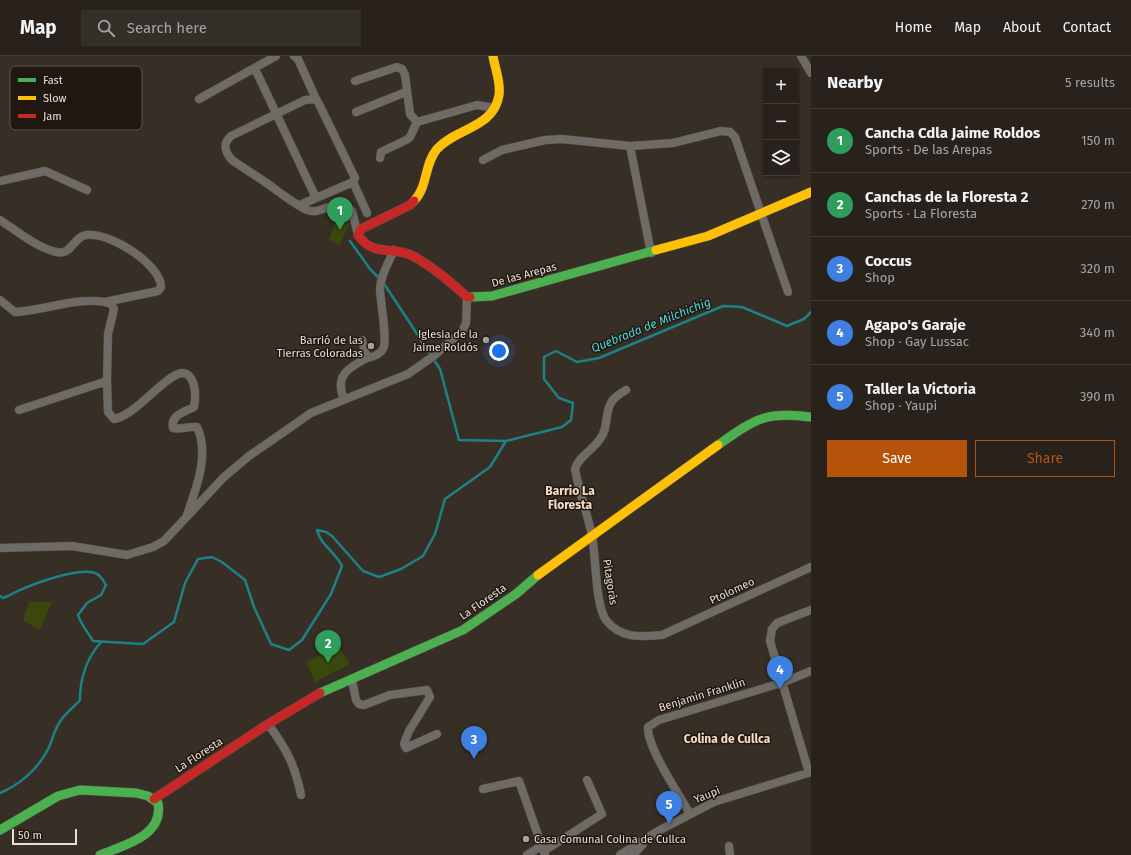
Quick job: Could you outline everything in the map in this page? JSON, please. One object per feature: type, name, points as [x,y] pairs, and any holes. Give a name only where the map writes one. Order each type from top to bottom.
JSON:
[{"type":"street","points":[[199,99],[276,56]]},
{"type":"street","points":[[294,56],[298,59],[354,175],[355,178],[353,182],[367,212]]},
{"type":"street","points":[[358,236],[361,229],[410,205],[417,200],[428,167],[436,149],[450,138],[482,123],[495,108],[499,95],[493,56]]},
{"type":"street","points":[[801,56],[811,72]]},
{"type":"street","points":[[355,81],[397,67],[402,70],[405,75],[410,114],[417,122]]},
{"type":"street","points":[[257,73],[316,198]]},
{"type":"street","points":[[356,112],[406,92]]},
{"type":"street","points":[[0,548],[72,546],[127,556],[153,547],[164,541],[234,467],[249,456],[311,413],[408,374],[432,357],[463,330],[466,323],[466,297],[437,272],[411,256],[394,250],[374,250],[367,248],[358,236],[352,211],[340,205],[334,205],[318,210],[309,210],[232,160],[226,154],[225,146],[227,140],[231,136],[277,115],[305,100],[316,99]]},
{"type":"street","points":[[380,158],[382,152],[410,137],[417,122],[477,105],[495,108]]},
{"type":"street","points":[[483,160],[502,150],[545,140],[562,139],[630,146],[673,143],[721,130],[730,132],[734,137],[762,214],[788,292]]},
{"type":"street","points":[[630,146],[651,253]]},
{"type":"street","points":[[0,181],[45,171],[87,190]]},
{"type":"street","points":[[300,205],[353,182]]},
{"type":"street","name":"De las Arepas","points":[[466,297],[492,296],[708,236],[811,192]]},
{"type":"street","points":[[0,220],[31,240],[56,252],[68,250],[78,239],[87,234],[106,238],[119,243],[141,258],[158,274],[161,282],[161,287],[158,291],[105,302],[79,302],[15,312],[0,300]]},
{"type":"street","points":[[344,399],[340,391],[345,371],[351,366],[377,354],[383,349],[380,287],[384,273],[394,250]]},
{"type":"street","points":[[105,302],[111,304],[114,309],[108,334],[107,381],[108,412],[114,419],[119,418],[181,373],[186,373],[196,390],[194,406],[176,417],[172,424],[174,428],[177,429],[197,427],[201,441],[199,474],[196,489],[186,518]]},
{"type":"street","points":[[362,340],[367,358]]},
{"type":"street","points":[[19,410],[107,381]]},
{"type":"street","name":"Pitagorás","points":[[626,390],[612,400],[609,406],[606,430],[592,449],[580,460],[575,469],[592,535],[600,603],[606,619],[621,633],[637,637],[662,635]]},
{"type":"street","name":"La Floresta","points":[[154,799],[268,724],[323,692],[463,630],[516,594],[548,566],[704,454],[760,417],[778,413],[811,417]]},
{"type":"street","name":"Ptolomeo","points":[[662,635],[811,567]]},
{"type":"street","points":[[810,772],[784,682],[770,640],[772,629],[778,623],[811,610]]},
{"type":"street","name":"Benjamin Franklin","points":[[690,814],[657,756],[648,732],[648,727],[659,720],[784,682],[811,671]]},
{"type":"street","points":[[352,680],[356,700],[359,704],[364,705],[390,695],[427,690],[430,697],[409,731],[404,744],[406,748],[411,747],[437,734]]},
{"type":"street","points":[[268,724],[281,743],[297,772],[301,795]]},
{"type":"street","name":"Yaupi","points":[[620,855],[658,831],[714,802],[810,772]]},
{"type":"street","points":[[527,855],[544,851],[602,814],[587,780]]},
{"type":"street","points":[[483,789],[519,781],[544,851]]},
{"type":"street","points":[[0,830],[42,804],[68,792],[80,790],[112,791],[136,793],[154,799],[160,808],[158,822],[154,828],[146,835],[100,855]]},
{"type":"street","points":[[633,855],[636,850],[658,831]]},
{"type":"street","points":[[729,846],[730,855]]},
{"type":"green space","points":[[337,218],[350,223],[339,246],[329,239]]},
{"type":"green space","points":[[29,602],[52,602],[40,630],[23,620]]},
{"type":"green space","points":[[338,646],[350,664],[315,682],[306,662]]},
{"type":"waterway","points":[[350,241],[370,269],[380,279]]},
{"type":"waterway","name":"Quebrada de Milchichig","points":[[383,282],[440,369],[459,440],[506,441],[562,427],[571,420],[573,403],[559,398],[544,379],[544,357],[556,351],[577,362],[599,358],[723,306],[742,307],[787,326],[804,319],[811,312]]},
{"type":"waterway","points":[[0,596],[3,598],[51,578],[76,573],[95,573],[100,576],[106,585],[101,595],[87,603],[78,615],[93,641],[143,644],[174,622],[185,583],[198,559],[212,557],[222,562],[245,580],[254,607],[271,644],[289,650],[302,640],[331,594],[342,566],[321,540],[317,530],[326,532],[332,536],[363,571],[379,577],[401,569],[423,556],[435,534],[445,499],[490,467],[506,441]]},
{"type":"waterway","points":[[0,793],[21,781],[33,771],[43,758],[58,724],[80,700],[81,684],[85,669],[91,655],[101,642]]},
{"type":"traffic: fast","points":[[470,297],[492,296],[656,250]]},
{"type":"traffic: fast","points":[[718,445],[742,429],[761,419],[782,415],[811,417]]},
{"type":"traffic: fast","points":[[320,693],[463,630],[516,594],[538,575]]},
{"type":"traffic: fast","points":[[0,830],[58,796],[80,790],[136,793],[148,796],[158,803],[158,814],[155,824],[149,831],[130,843],[100,855]]},
{"type":"traffic: slow","points":[[414,201],[422,189],[430,161],[437,149],[454,136],[482,121],[496,106],[499,95],[499,85],[493,56]]},
{"type":"traffic: slow","points":[[656,250],[708,236],[811,192]]},
{"type":"traffic: slow","points":[[538,575],[718,445]]},
{"type":"traffic: jam","points":[[414,201],[410,205],[361,229],[358,235],[364,242],[377,249],[397,251],[413,256],[442,275],[467,297],[470,297]]},
{"type":"traffic: jam","points":[[154,799],[268,724],[320,693]]},
{"type":"place","name":"Cancha Cdla Jaime Roldos","points":[[340,230]]},
{"type":"place","name":"Iglesia de la Jaime Roldós","points":[[486,340]]},
{"type":"place","name":"Barrió de las Tierras Coloradas","points":[[371,346]]},
{"type":"place","name":"Canchas de la Floresta 2","points":[[328,663]]},
{"type":"place","name":"Agapo's Garaje","points":[[780,689]]},
{"type":"place","name":"Coccus","points":[[474,759]]},
{"type":"place","name":"Taller la Victoria","points":[[669,824]]},
{"type":"place","name":"Casa Comunal Colina de Cullca","points":[[526,839]]},
{"type":"district","name":"Barrio La Floresta","points":[[570,498]]},
{"type":"district","name":"Colina de Cullca","points":[[727,739]]}]
